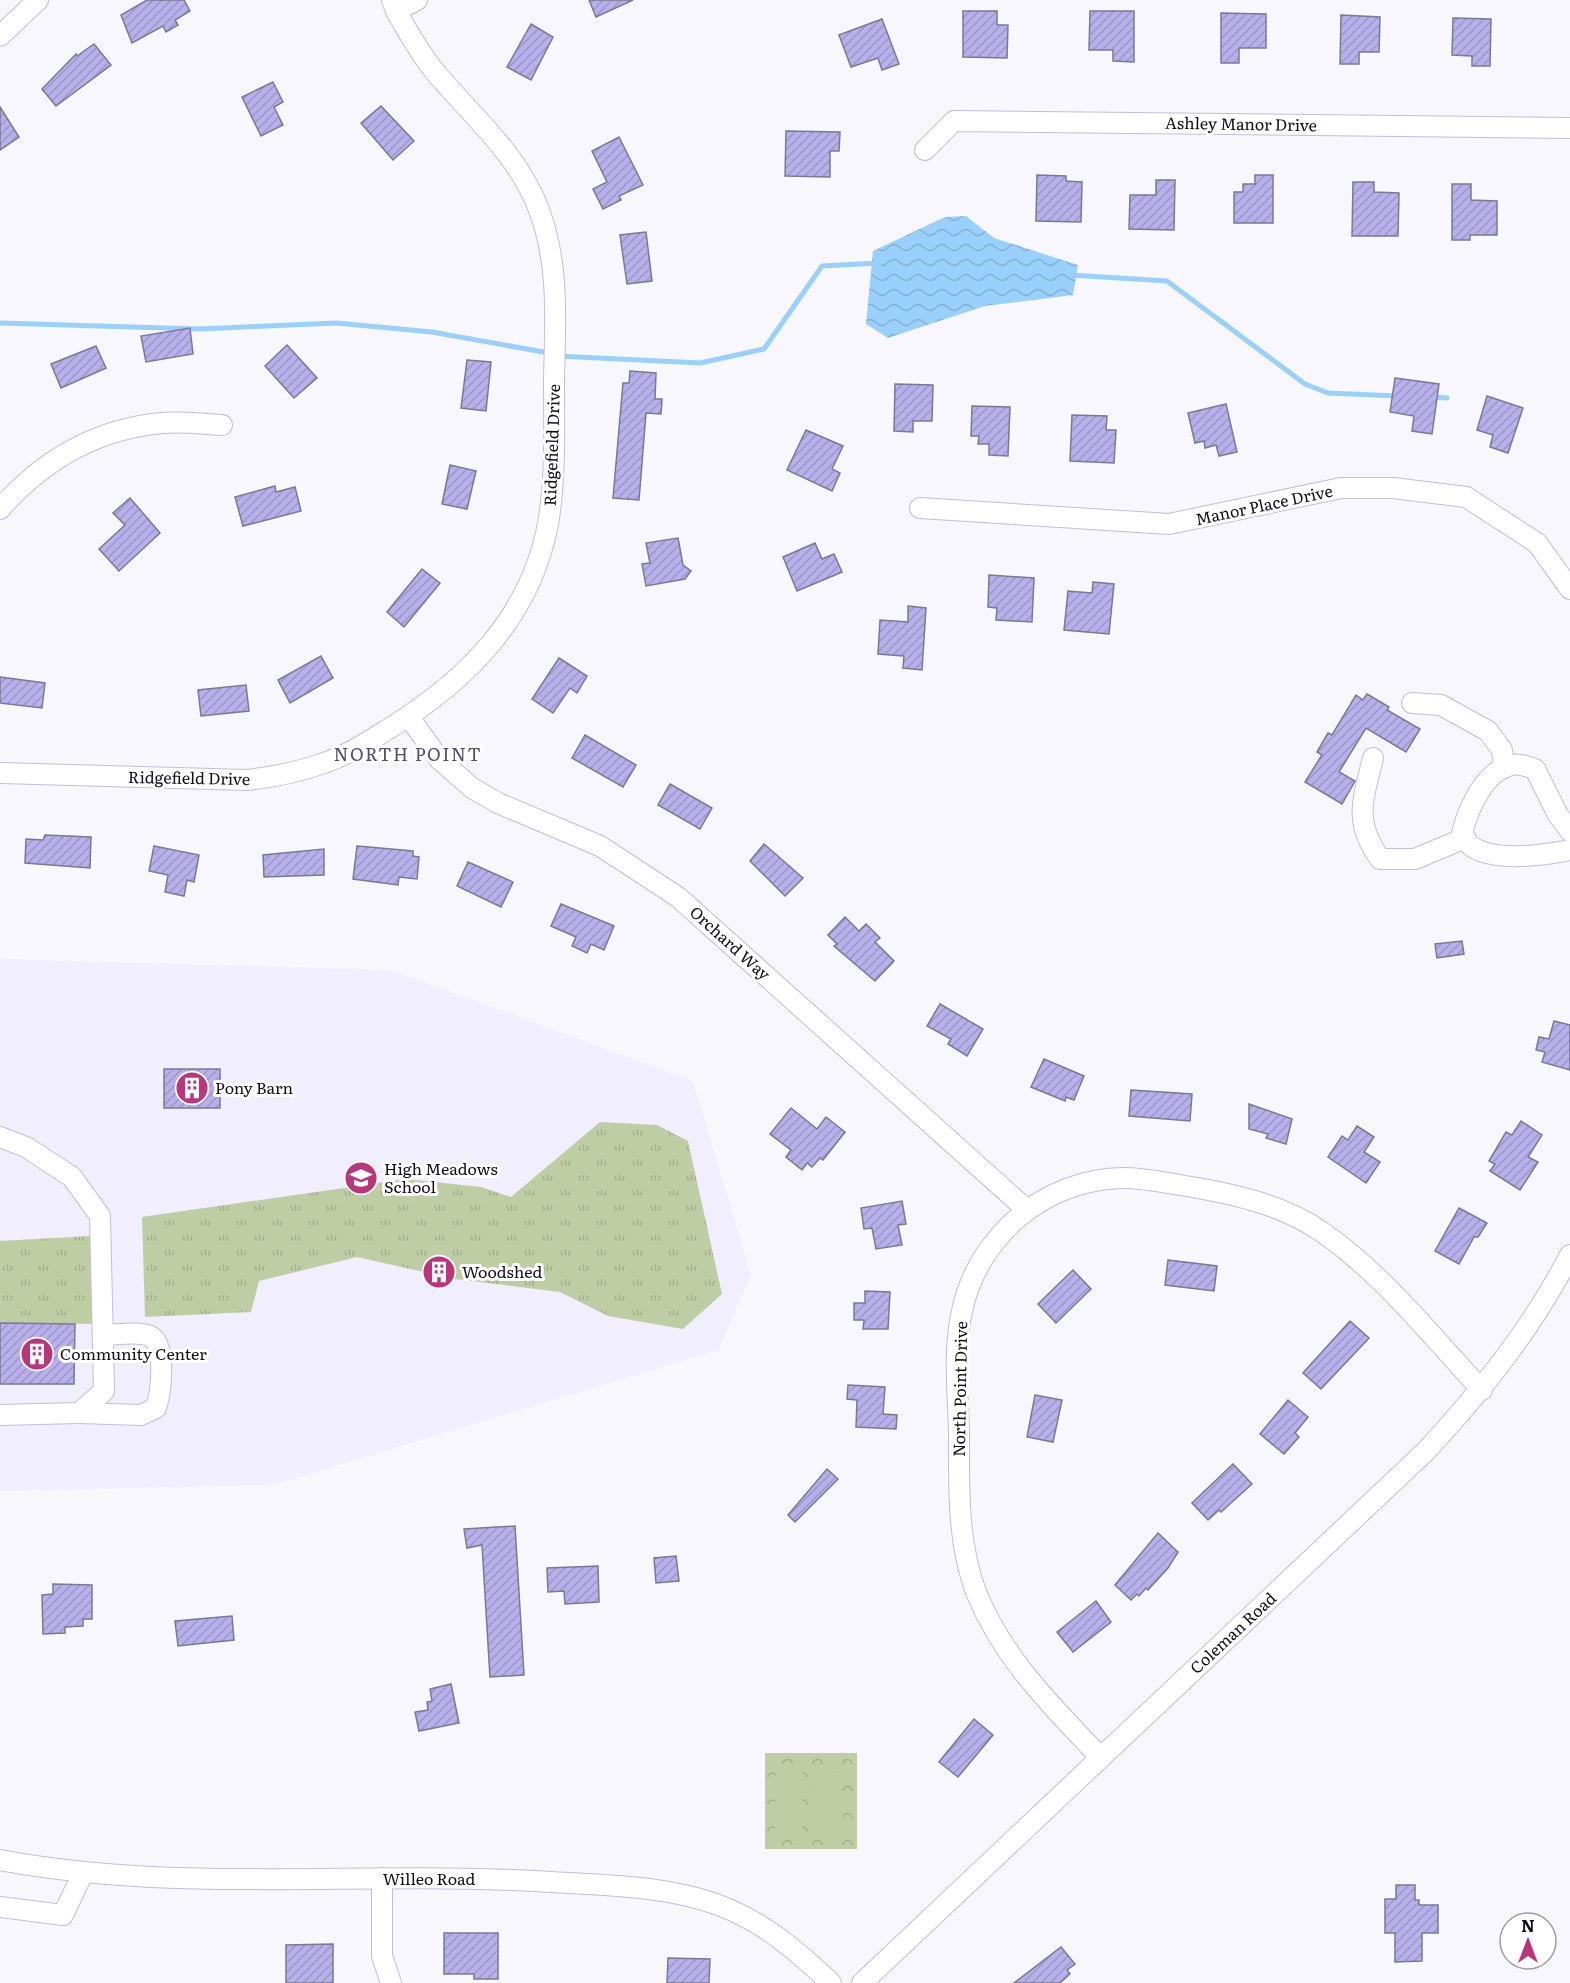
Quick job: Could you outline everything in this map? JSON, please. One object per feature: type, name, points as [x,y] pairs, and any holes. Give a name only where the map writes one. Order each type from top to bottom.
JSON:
[{"type":"street","points":[[0,36],[38,0]]},
{"type":"street","points":[[394,5],[417,0]]},
{"type":"street","name":"Ridgefield Drive","points":[[0,773],[247,780],[288,775],[327,763],[359,747],[408,717],[452,686],[487,650],[518,605],[538,559],[548,525],[553,486],[556,291],[548,235],[526,182],[501,145],[434,71],[394,5]]},
{"type":"street","name":"Ashley Manor Drive","points":[[925,150],[954,121],[1570,128]]},
{"type":"street","points":[[0,509],[40,469],[87,441],[112,432],[162,423],[222,424]]},
{"type":"street","name":"Manor Place Drive","points":[[920,508],[1169,525],[1341,488],[1393,488],[1466,497],[1537,543],[1569,586]]},
{"type":"street","points":[[1412,703],[1441,705],[1488,731],[1502,750],[1504,768]]},
{"type":"street","name":"Orchard Way","points":[[408,717],[439,759],[472,788],[498,803],[600,846],[640,869],[678,897],[1027,1210]]},
{"type":"street","points":[[1373,758],[1363,800],[1363,824],[1367,840],[1380,859],[1414,859],[1465,838]]},
{"type":"street","points":[[1570,831],[1558,815],[1535,769],[1514,764],[1492,773],[1469,812],[1462,833],[1470,845],[1506,855],[1523,856],[1570,850]]},
{"type":"street","points":[[0,1137],[26,1147],[72,1177],[100,1216],[104,1391],[79,1413]]},
{"type":"street","name":"North Point Drive","points":[[1100,1757],[1029,1682],[1002,1645],[975,1589],[961,1530],[958,1345],[961,1312],[970,1282],[985,1254],[1005,1229],[1027,1210],[1072,1186],[1124,1178],[1225,1192],[1276,1208],[1320,1230],[1359,1259],[1482,1390]]},
{"type":"street","name":"Coleman Road","points":[[862,1983],[1426,1451],[1482,1390],[1563,1285],[1570,1255]]},
{"type":"street","points":[[0,1415],[79,1413],[141,1415],[156,1408],[160,1397],[161,1355],[155,1339],[148,1335],[103,1335]]},
{"type":"street","name":"Willeo Road","points":[[0,1860],[83,1873],[149,1878],[508,1879],[652,1891],[702,1899],[739,1914],[773,1932],[831,1983]]},
{"type":"street","points":[[0,1907],[63,1915],[83,1873]]},
{"type":"street","points":[[382,1878],[382,1956],[391,1983]]},
{"type":"shaded area","name":"High Meadows School","points":[[0,959],[391,970],[693,1081],[751,1275],[718,1350],[273,1485],[0,1491]]},
{"type":"green space","points":[[600,1122],[657,1125],[688,1141],[722,1294],[683,1329],[608,1316],[560,1292],[455,1279],[357,1257],[259,1281],[251,1312],[145,1317],[142,1217],[406,1179],[481,1187],[511,1197]]},
{"type":"green space","points":[[90,1236],[94,1324],[0,1323],[0,1241]]},
{"type":"green space","points":[[765,1753],[857,1753],[857,1849],[765,1849]]},
{"type":"green space","points":[[776,1773],[803,1773],[802,1834],[775,1833]]},
{"type":"green space","points":[[813,1773],[841,1773],[840,1834],[812,1834]]},
{"type":"water","points":[[966,216],[994,238],[1078,265],[1073,295],[985,306],[888,338],[866,324],[873,251],[945,217]]},
{"type":"building","points":[[147,0],[184,0],[190,11],[175,20],[178,25],[166,32],[163,26],[132,43],[121,15]]},
{"type":"building","points":[[589,0],[633,0],[596,17]]},
{"type":"building","points":[[963,11],[997,11],[997,25],[1008,25],[1007,58],[963,57]]},
{"type":"building","points":[[1090,11],[1134,11],[1134,62],[1113,61],[1113,50],[1089,50]]},
{"type":"building","points":[[1221,13],[1266,14],[1266,48],[1239,48],[1239,63],[1221,63]]},
{"type":"building","points":[[1341,15],[1380,17],[1379,52],[1359,52],[1359,64],[1340,64]]},
{"type":"building","points":[[1453,18],[1491,19],[1490,66],[1472,66],[1472,56],[1452,55]]},
{"type":"building","points":[[882,19],[899,64],[882,70],[878,58],[851,67],[839,35]]},
{"type":"building","points":[[531,24],[553,37],[531,80],[507,67]]},
{"type":"building","points":[[94,44],[111,65],[56,106],[42,89],[76,54],[77,56]]},
{"type":"building","points":[[273,82],[283,102],[274,107],[283,125],[261,136],[242,97]]},
{"type":"building","points":[[381,106],[414,141],[393,160],[361,123]]},
{"type":"building","points":[[0,107],[19,137],[0,150]]},
{"type":"building","points":[[786,131],[840,132],[839,151],[830,151],[830,177],[785,176]]},
{"type":"building","points":[[619,137],[643,185],[619,196],[621,200],[603,209],[593,189],[607,182],[592,151]]},
{"type":"building","points":[[1037,175],[1066,176],[1066,181],[1082,182],[1081,222],[1036,221]]},
{"type":"building","points":[[1255,175],[1273,175],[1273,223],[1234,223],[1234,192],[1243,192],[1243,184],[1255,184]]},
{"type":"building","points":[[1156,180],[1175,180],[1174,230],[1129,229],[1130,195],[1156,195]]},
{"type":"building","points":[[1353,182],[1374,182],[1374,192],[1399,193],[1398,236],[1352,236]]},
{"type":"building","points":[[1452,184],[1471,184],[1471,200],[1497,201],[1497,235],[1470,235],[1470,240],[1452,240]]},
{"type":"building","points":[[646,232],[652,281],[627,284],[620,235]]},
{"type":"building","points":[[190,328],[193,354],[146,362],[141,336]]},
{"type":"building","points":[[287,345],[317,378],[294,398],[265,366]]},
{"type":"building","points":[[96,346],[106,368],[61,388],[51,364]]},
{"type":"building","points":[[467,360],[491,362],[486,411],[461,408]]},
{"type":"building","points":[[630,371],[656,373],[655,399],[662,399],[661,414],[646,413],[639,500],[613,498],[623,383],[629,383]]},
{"type":"building","points":[[1395,378],[1439,384],[1432,434],[1412,431],[1414,416],[1390,412]]},
{"type":"building","points":[[895,384],[933,385],[932,421],[913,421],[913,432],[894,431]]},
{"type":"building","points":[[1487,396],[1523,408],[1508,453],[1490,447],[1493,435],[1477,430]]},
{"type":"building","points":[[1226,404],[1237,452],[1219,456],[1216,445],[1205,448],[1204,441],[1195,443],[1188,413]]},
{"type":"building","points":[[972,406],[1010,407],[1008,456],[989,455],[989,444],[978,444],[979,436],[971,436]]},
{"type":"building","points":[[1072,415],[1107,416],[1106,430],[1116,430],[1114,463],[1070,461]]},
{"type":"building","points":[[806,430],[843,446],[832,469],[840,473],[832,491],[787,470]]},
{"type":"building","points":[[450,465],[476,471],[467,509],[442,504]]},
{"type":"building","points":[[275,486],[276,492],[295,487],[301,511],[243,526],[235,497]]},
{"type":"building","points":[[130,498],[160,533],[119,571],[99,549],[125,525],[113,513]]},
{"type":"building","points":[[678,538],[683,565],[691,571],[685,579],[646,586],[642,564],[650,563],[646,543]]},
{"type":"building","points":[[815,543],[822,559],[834,554],[842,572],[797,591],[783,557]]},
{"type":"building","points":[[422,569],[440,583],[404,627],[387,612]]},
{"type":"building","points":[[989,575],[1034,578],[1032,622],[996,620],[997,608],[988,607]]},
{"type":"building","points":[[1093,582],[1114,584],[1109,634],[1064,630],[1068,591],[1092,593]]},
{"type":"building","points":[[908,606],[926,608],[922,670],[903,668],[904,656],[878,654],[880,620],[908,622]]},
{"type":"building","points":[[321,656],[333,678],[290,703],[278,680]]},
{"type":"building","points":[[559,658],[587,676],[577,693],[570,688],[553,713],[532,699]]},
{"type":"building","points":[[0,677],[45,683],[42,708],[0,703]]},
{"type":"building","points":[[246,685],[249,711],[201,716],[198,690]]},
{"type":"building","points":[[1367,694],[1389,707],[1387,710],[1420,729],[1406,752],[1366,728],[1339,772],[1355,781],[1342,804],[1305,782],[1322,755],[1317,752],[1328,733],[1332,735],[1356,695],[1363,700]]},
{"type":"building","points":[[585,735],[636,765],[623,787],[572,758]]},
{"type":"building","points":[[670,784],[712,808],[700,829],[658,805]]},
{"type":"building","points":[[45,835],[91,837],[90,868],[25,863],[26,839],[43,840]]},
{"type":"building","points":[[764,844],[803,878],[785,896],[750,861]]},
{"type":"building","points":[[154,846],[199,855],[194,882],[187,880],[184,896],[165,892],[168,875],[149,871]]},
{"type":"building","points":[[357,846],[413,851],[413,856],[419,857],[417,879],[399,877],[398,885],[353,879]]},
{"type":"building","points":[[324,849],[324,875],[264,877],[263,855]]},
{"type":"building","points":[[468,862],[513,882],[501,907],[457,886]]},
{"type":"building","points":[[561,904],[614,926],[604,950],[591,944],[587,953],[572,946],[576,937],[551,926]]},
{"type":"building","points":[[845,917],[859,931],[866,924],[880,938],[875,942],[894,961],[875,981],[834,946],[837,944],[828,935]]},
{"type":"building","points":[[1462,941],[1464,954],[1437,958],[1435,944]]},
{"type":"building","points":[[940,1004],[983,1029],[967,1056],[948,1044],[951,1039],[927,1026]]},
{"type":"building","points":[[1554,1021],[1570,1025],[1570,1070],[1542,1062],[1545,1052],[1536,1050],[1539,1037],[1549,1039]]},
{"type":"building","points":[[1044,1059],[1084,1076],[1074,1100],[1066,1097],[1065,1101],[1031,1087]]},
{"type":"building","name":"Pony Barn","points":[[164,1069],[220,1069],[220,1108],[164,1108]]},
{"type":"building","points":[[1131,1090],[1192,1094],[1190,1121],[1129,1116]]},
{"type":"building","points":[[1249,1104],[1292,1119],[1286,1144],[1266,1138],[1268,1134],[1249,1129]]},
{"type":"building","points":[[791,1108],[817,1129],[826,1117],[845,1132],[823,1160],[820,1158],[812,1167],[807,1163],[802,1170],[786,1157],[791,1150],[770,1134]]},
{"type":"building","points":[[1521,1121],[1542,1135],[1528,1157],[1538,1162],[1520,1190],[1490,1171],[1495,1164],[1489,1161],[1506,1132],[1512,1135]]},
{"type":"building","points":[[1357,1126],[1374,1137],[1364,1152],[1380,1162],[1366,1183],[1328,1157],[1342,1136],[1348,1140]]},
{"type":"building","points":[[902,1201],[906,1224],[898,1225],[902,1245],[876,1249],[872,1228],[864,1229],[861,1208]]},
{"type":"building","points":[[1459,1208],[1487,1223],[1478,1237],[1474,1237],[1459,1264],[1435,1251]]},
{"type":"building","points":[[1168,1260],[1217,1266],[1214,1291],[1165,1285]]},
{"type":"building","points":[[1073,1270],[1091,1289],[1056,1323],[1038,1304]]},
{"type":"building","points":[[865,1291],[890,1292],[888,1329],[863,1329],[864,1320],[854,1320],[854,1303],[865,1303]]},
{"type":"building","points":[[1350,1321],[1369,1338],[1321,1389],[1303,1373]]},
{"type":"building","name":"Community Center","points":[[0,1323],[75,1324],[74,1384],[0,1384]]},
{"type":"building","points":[[848,1385],[885,1387],[883,1414],[897,1415],[896,1429],[856,1427],[857,1400],[847,1399]]},
{"type":"building","points":[[1035,1395],[1062,1400],[1053,1442],[1027,1437]]},
{"type":"building","points":[[1288,1400],[1308,1417],[1295,1433],[1299,1437],[1284,1454],[1260,1434]]},
{"type":"building","points":[[1233,1464],[1252,1484],[1221,1512],[1219,1510],[1208,1520],[1192,1503]]},
{"type":"building","points":[[827,1469],[838,1479],[795,1522],[788,1515]]},
{"type":"building","points":[[515,1526],[524,1675],[490,1677],[482,1545],[467,1548],[464,1529]]},
{"type":"building","points":[[1158,1533],[1178,1552],[1168,1568],[1148,1590],[1146,1588],[1139,1596],[1137,1594],[1131,1600],[1115,1585]]},
{"type":"building","points":[[676,1556],[679,1581],[656,1583],[654,1558]]},
{"type":"building","points":[[598,1566],[599,1602],[565,1604],[564,1591],[548,1592],[547,1568]]},
{"type":"building","points":[[53,1584],[92,1585],[92,1619],[83,1619],[83,1626],[65,1627],[65,1633],[43,1634],[42,1595],[53,1594]]},
{"type":"building","points":[[1096,1601],[1111,1622],[1073,1652],[1057,1632]]},
{"type":"building","points":[[232,1616],[234,1640],[178,1646],[175,1621]]},
{"type":"building","points":[[451,1684],[459,1723],[419,1731],[415,1712],[428,1710],[427,1702],[432,1701],[430,1689]]},
{"type":"building","points":[[974,1719],[993,1735],[958,1777],[939,1762]]},
{"type":"building","points":[[1396,1885],[1415,1885],[1415,1900],[1419,1900],[1419,1905],[1438,1905],[1438,1933],[1422,1933],[1422,1961],[1395,1962],[1395,1933],[1385,1933],[1385,1899],[1396,1899]]},
{"type":"building","points":[[444,1933],[498,1933],[498,1979],[474,1979],[474,1974],[444,1974]]},
{"type":"building","points":[[333,1944],[333,1983],[286,1983],[286,1945]]},
{"type":"building","points":[[1061,1947],[1075,1964],[1067,1970],[1070,1974],[1060,1983],[1014,1983]]},
{"type":"building","points":[[668,1958],[710,1959],[709,1983],[667,1983]]},
{"type":"waterway","points":[[558,356],[700,363],[764,349],[822,266],[879,263]]},
{"type":"waterway","points":[[1071,275],[1167,281],[1305,384],[1328,393],[1397,396]]},
{"type":"waterway","points":[[0,323],[199,329],[337,323],[432,332],[549,353]]},
{"type":"waterway","points":[[1431,397],[1447,398]]},
{"type":"place","name":"Pony Barn","points":[[192,1088]]},
{"type":"place","name":"High Meadows School","points":[[361,1178]]},
{"type":"place","name":"Woodshed","points":[[439,1272]]},
{"type":"place","name":"Community Center","points":[[37,1354]]},
{"type":"district","name":"NORTH POINT","points":[[408,755]]}]
